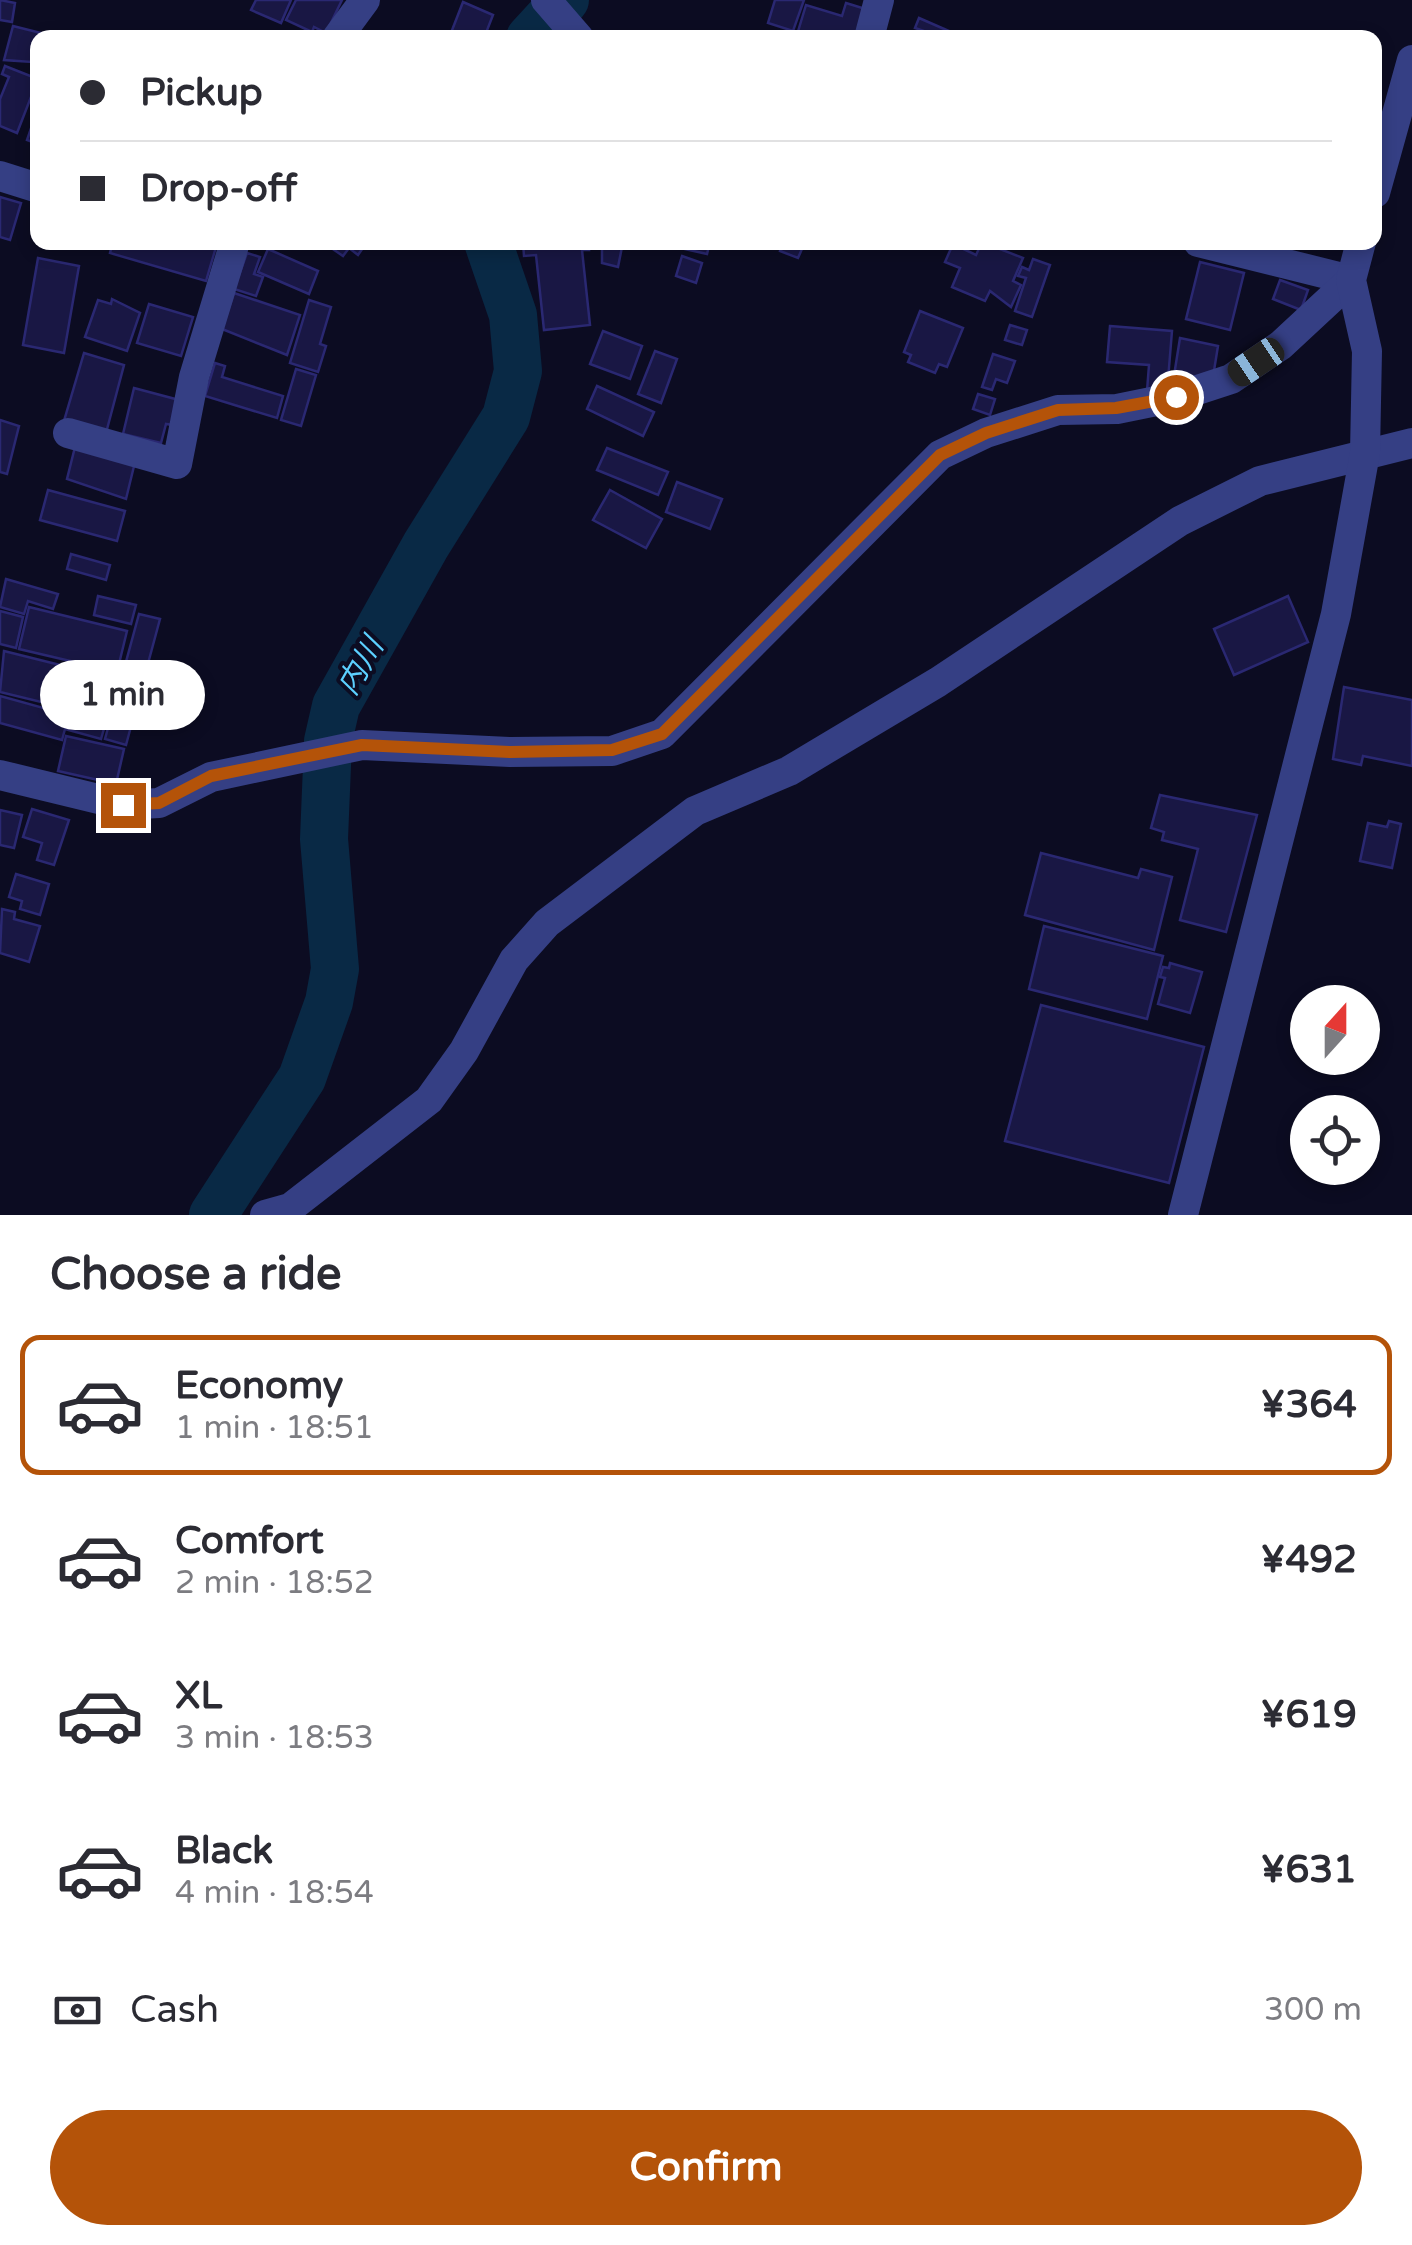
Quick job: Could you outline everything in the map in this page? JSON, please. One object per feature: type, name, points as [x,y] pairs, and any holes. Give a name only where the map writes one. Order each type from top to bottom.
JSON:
[{"type":"street","points":[[343,30],[365,0]]},
{"type":"street","points":[[546,0],[572,30]]},
{"type":"street","points":[[872,30],[880,0]]},
{"type":"street","points":[[1382,168],[1412,60]]},
{"type":"street","points":[[0,176],[30,185]]},
{"type":"street","points":[[68,433],[177,464],[194,377],[232,250]]},
{"type":"street","points":[[1230,250],[1351,280]]},
{"type":"street","points":[[1183,1215],[1336,614],[1366,452],[1367,352],[1351,280],[1359,250]]},
{"type":"street","points":[[0,775],[123,805],[159,803],[211,776],[362,745],[510,752],[612,750],[662,734],[940,455],[986,433],[1058,410],[1116,408],[1176,397],[1231,379],[1281,345],[1351,280]]},
{"type":"street","points":[[265,1215],[290,1208],[428,1100],[464,1051],[514,960],[536,936],[695,811],[790,771],[938,682],[1180,521],[1260,481],[1412,443]]},
{"type":"building","points":[[0,0],[15,3],[12,22],[0,20]]},
{"type":"building","points":[[256,0],[291,0],[281,23],[251,10]]},
{"type":"building","points":[[296,0],[342,0],[327,30],[308,30],[286,20]]},
{"type":"building","points":[[775,0],[804,0],[793,30],[768,23]]},
{"type":"building","points":[[463,2],[493,15],[487,30],[452,30]]},
{"type":"building","points":[[846,3],[869,10],[863,30],[798,30],[806,5],[842,16]]},
{"type":"building","points":[[919,18],[947,30],[921,30],[915,28]]},
{"type":"building","points":[[13,26],[30,30],[30,62],[4,60]]},
{"type":"building","points":[[5,66],[30,76],[30,100],[17,133],[0,126],[0,99],[9,77],[2,74]]},
{"type":"building","points":[[0,197],[21,203],[10,240],[0,237]]},
{"type":"building","points":[[111,250],[215,250],[206,281],[110,253]]},
{"type":"building","points":[[268,250],[318,271],[309,294],[258,272]]},
{"type":"building","points":[[524,250],[582,250],[590,325],[544,330],[536,255],[524,256]]},
{"type":"building","points":[[602,250],[621,250],[618,267],[602,263]]},
{"type":"building","points":[[780,250],[802,250],[798,258]]},
{"type":"building","points":[[950,250],[976,255],[978,250],[1002,250],[1023,258],[1013,281],[1021,285],[1011,307],[990,291],[985,301],[952,287],[960,268],[945,262]]},
{"type":"building","points":[[247,253],[260,257],[254,274],[263,277],[256,296],[234,289]]},
{"type":"building","points":[[682,256],[702,263],[696,283],[676,276]]},
{"type":"building","points":[[38,258],[79,266],[64,353],[23,345]]},
{"type":"building","points":[[1033,259],[1050,265],[1032,317],[1015,311],[1026,278],[1018,276],[1022,267],[1029,270]]},
{"type":"building","points":[[1200,262],[1244,273],[1230,330],[1186,319]]},
{"type":"building","points":[[1280,280],[1308,290],[1301,310],[1273,299]]},
{"type":"building","points":[[234,293],[300,315],[287,355],[222,329]]},
{"type":"building","points":[[112,299],[140,313],[127,351],[85,337],[98,300],[111,304]]},
{"type":"building","points":[[309,300],[331,307],[320,344],[326,346],[318,372],[290,363]]},
{"type":"building","points":[[149,304],[193,317],[181,356],[137,343]]},
{"type":"building","points":[[920,311],[963,328],[947,367],[939,364],[935,373],[908,362],[911,355],[904,352]]},
{"type":"building","points":[[1010,325],[1027,330],[1022,345],[1005,340]]},
{"type":"building","points":[[1110,326],[1172,331],[1167,392],[1147,391],[1149,365],[1107,362]]},
{"type":"building","points":[[603,331],[642,346],[630,379],[590,364]]},
{"type":"building","points":[[1180,338],[1218,346],[1212,383],[1173,382]]},
{"type":"building","points":[[655,351],[677,359],[661,403],[638,394]]},
{"type":"building","points":[[84,353],[124,365],[106,433],[64,421]]},
{"type":"building","points":[[993,354],[1015,361],[1007,383],[996,379],[992,390],[982,387]]},
{"type":"building","points":[[215,363],[225,366],[222,377],[283,396],[277,418],[205,396]]},
{"type":"building","points":[[296,369],[316,375],[301,426],[281,420]]},
{"type":"building","points":[[597,386],[654,412],[643,436],[587,409]]},
{"type":"building","points":[[134,388],[179,400],[173,425],[166,424],[161,443],[123,434]]},
{"type":"building","points":[[978,394],[995,399],[990,415],[973,409]]},
{"type":"building","points":[[0,420],[19,426],[7,474],[0,472]]},
{"type":"building","points":[[75,447],[135,462],[126,499],[67,479]]},
{"type":"building","points":[[607,448],[668,472],[658,495],[597,470]]},
{"type":"building","points":[[677,482],[722,499],[710,529],[666,512]]},
{"type":"building","points":[[48,490],[125,511],[117,541],[40,520]]},
{"type":"building","points":[[610,490],[662,519],[646,548],[593,520]]},
{"type":"building","points":[[71,554],[110,565],[106,580],[67,569]]},
{"type":"building","points":[[6,579],[58,594],[53,609],[28,601],[24,614],[0,607]]},
{"type":"building","points":[[98,596],[136,605],[131,624],[94,615]]},
{"type":"building","points":[[1288,596],[1308,642],[1234,675],[1214,629]]},
{"type":"building","points":[[29,607],[127,631],[117,672],[19,649]]},
{"type":"building","points":[[0,611],[23,617],[16,648],[0,644]]},
{"type":"building","points":[[139,614],[160,619],[126,745],[105,739]]},
{"type":"building","points":[[4,651],[116,679],[107,718],[0,692]]},
{"type":"building","points":[[1344,687],[1412,700],[1412,766],[1363,756],[1361,765],[1333,759]]},
{"type":"building","points":[[0,696],[105,725],[101,739],[65,729],[62,740],[0,723]]},
{"type":"building","points":[[66,736],[124,749],[116,784],[58,771]]},
{"type":"building","points":[[1160,795],[1257,815],[1226,932],[1180,920],[1198,849],[1162,840],[1164,832],[1151,828]]},
{"type":"building","points":[[32,809],[69,820],[54,865],[37,860],[42,843],[23,837]]},
{"type":"building","points":[[0,810],[22,815],[14,848],[0,845]]},
{"type":"building","points":[[1389,821],[1401,824],[1392,868],[1360,861],[1368,823],[1387,827]]},
{"type":"building","points":[[1041,853],[1138,878],[1141,869],[1172,877],[1154,950],[1025,915]]},
{"type":"building","points":[[16,874],[49,884],[40,915],[20,909],[22,901],[9,897]]},
{"type":"building","points":[[2,909],[15,912],[14,919],[40,926],[29,962],[0,953]]},
{"type":"building","points":[[1044,926],[1163,956],[1147,1019],[1029,989]]},
{"type":"building","points":[[1170,963],[1202,972],[1190,1013],[1158,1004],[1165,978],[1160,977],[1163,967],[1169,968]]},
{"type":"building","points":[[1041,1005],[1204,1047],[1169,1183],[1005,1141]]},
{"type":"waterway","name":"内川","points":[[537,30],[565,0]]},
{"type":"waterway","name":"内川","points":[[213,1215],[302,1078],[329,1002],[335,969],[324,839],[328,741],[336,706],[426,545],[506,417],[518,371],[513,315],[491,250]]},
{"type":"route","points":[[123,805],[159,803],[211,776],[362,745],[510,752],[612,750],[662,734],[718,683],[792,601],[895,504],[940,455],[986,433],[1058,410],[1116,408],[1176,397]]}]
